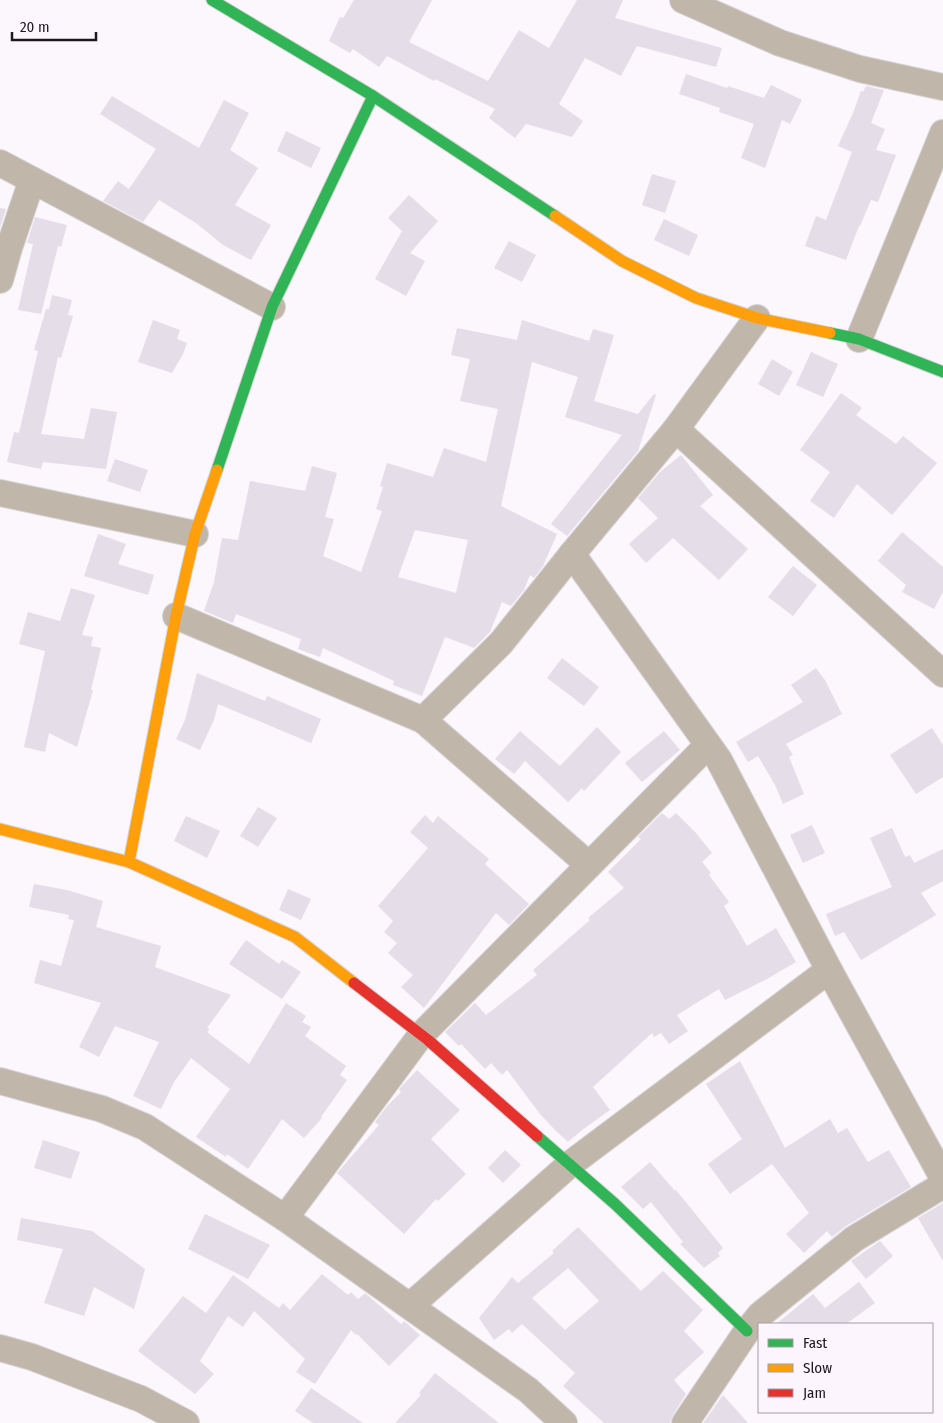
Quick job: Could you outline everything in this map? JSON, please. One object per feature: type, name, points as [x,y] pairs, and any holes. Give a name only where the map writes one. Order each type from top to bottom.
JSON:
[{"type":"street","points":[[212,0],[373,96],[622,261],[696,298],[757,318],[859,340],[943,372]]},
{"type":"street","points":[[683,0],[780,43],[860,69],[943,87]]},
{"type":"street","points":[[129,862],[176,616],[195,534],[272,307],[373,96]]},
{"type":"street","points":[[859,340],[943,133]]},
{"type":"street","points":[[0,163],[272,307]]},
{"type":"street","points":[[0,280],[32,180]]},
{"type":"street","points":[[423,720],[501,643],[676,429],[757,318]]},
{"type":"street","points":[[676,429],[943,674]]},
{"type":"street","points":[[0,493],[195,534]]},
{"type":"street","points":[[572,554],[719,760],[829,970],[943,1178]]},
{"type":"street","points":[[176,616],[423,720],[590,865]]},
{"type":"street","points":[[286,1218],[421,1035],[708,745]]},
{"type":"street","points":[[0,829],[129,862],[294,937],[421,1035],[615,1204],[747,1331]]},
{"type":"street","points":[[410,1306],[569,1165],[829,970]]},
{"type":"street","points":[[0,1081],[102,1109],[146,1127],[286,1218],[528,1390],[564,1423]]},
{"type":"street","points":[[685,1423],[747,1331],[760,1315],[854,1239],[943,1185]]},
{"type":"street","points":[[0,1348],[32,1357],[141,1399],[186,1423]]},
{"type":"building","points":[[354,0],[432,0],[409,42],[488,81],[519,30],[549,48],[577,0],[623,0],[615,18],[722,48],[716,67],[637,46],[621,76],[585,58],[559,104],[583,121],[572,137],[526,124],[515,138],[489,118],[495,109],[435,79],[434,81],[387,56],[379,67],[353,49],[350,53],[329,41],[340,17],[343,18]]},
{"type":"building","points":[[686,74],[764,98],[771,85],[802,100],[790,124],[782,120],[765,168],[741,158],[754,124],[719,112],[720,108],[679,94]]},
{"type":"building","points":[[866,86],[884,90],[871,123],[885,129],[876,150],[896,155],[878,202],[871,200],[846,260],[805,246],[816,216],[826,220],[852,152],[838,146],[861,91],[863,92]]},
{"type":"building","points":[[112,96],[199,148],[224,100],[249,113],[230,150],[258,168],[235,205],[271,225],[251,260],[223,245],[196,223],[159,200],[143,222],[103,201],[118,181],[129,189],[156,149],[100,114]]},
{"type":"building","points":[[286,131],[321,148],[311,168],[277,151]]},
{"type":"building","points":[[652,174],[676,181],[665,213],[642,205]]},
{"type":"building","points":[[409,195],[438,221],[410,253],[425,261],[406,296],[375,279],[402,231],[388,218]]},
{"type":"building","points":[[0,208],[6,209],[0,228]]},
{"type":"building","points":[[35,217],[67,225],[61,247],[58,246],[41,314],[18,310],[33,244],[27,243]]},
{"type":"building","points":[[664,219],[698,235],[689,256],[654,240]]},
{"type":"building","points":[[509,241],[536,255],[522,282],[494,268]]},
{"type":"building","points":[[52,295],[72,300],[68,315],[73,316],[61,358],[58,357],[41,434],[84,439],[91,408],[117,412],[106,469],[43,462],[41,469],[7,462],[14,432],[19,433],[38,351],[34,350],[46,309],[49,309]]},
{"type":"building","points":[[153,320],[180,330],[177,339],[187,343],[172,373],[138,362]]},
{"type":"building","points":[[522,320],[589,341],[593,329],[614,335],[594,401],[638,414],[654,394],[656,395],[638,451],[567,536],[551,524],[622,435],[565,417],[578,377],[532,362],[501,506],[557,534],[543,566],[534,578],[530,575],[524,590],[511,606],[502,602],[490,632],[474,648],[445,637],[422,696],[393,685],[394,681],[323,648],[320,657],[298,649],[301,639],[236,614],[233,623],[204,611],[214,582],[222,538],[238,540],[250,481],[305,491],[312,466],[337,473],[325,517],[334,519],[323,556],[361,572],[382,511],[376,509],[383,487],[380,486],[387,463],[433,477],[444,448],[486,462],[498,409],[460,401],[470,359],[451,355],[457,328],[517,340]],"holes":[[[415,530],[468,540],[456,593],[398,577]]]},
{"type":"building","points":[[811,352],[838,364],[823,397],[796,385]]},
{"type":"building","points":[[772,359],[793,372],[779,396],[758,384]]},
{"type":"building","points":[[841,393],[862,408],[856,415],[896,444],[903,436],[937,463],[892,515],[857,484],[834,518],[810,501],[830,472],[800,450]]},
{"type":"building","points":[[681,455],[713,495],[700,506],[748,549],[719,580],[673,538],[646,563],[629,544],[658,518],[638,498],[660,472]]},
{"type":"building","points":[[115,459],[148,470],[140,492],[107,481]]},
{"type":"building","points":[[902,532],[943,567],[943,592],[934,609],[902,592],[906,585],[878,561]]},
{"type":"building","points":[[98,534],[126,544],[118,564],[154,575],[148,595],[84,576]]},
{"type":"building","points":[[793,566],[817,585],[793,616],[768,597]]},
{"type":"building","points":[[71,588],[95,595],[82,635],[93,637],[91,646],[101,648],[91,690],[93,690],[77,747],[49,733],[45,752],[24,747],[45,651],[19,644],[28,612],[60,621]]},
{"type":"building","points":[[562,658],[599,687],[584,706],[547,678]]},
{"type":"building","points":[[816,668],[825,680],[842,714],[786,744],[793,755],[789,757],[804,794],[783,804],[775,785],[758,756],[748,762],[736,742],[803,702],[791,685]]},
{"type":"building","points":[[197,673],[265,701],[267,696],[321,719],[311,743],[218,704],[214,720],[200,750],[176,739],[185,720]]},
{"type":"building","points":[[597,727],[621,752],[584,791],[582,788],[568,802],[525,761],[514,774],[495,759],[520,731],[560,766]]},
{"type":"building","points":[[932,728],[943,745],[943,777],[916,794],[890,755]]},
{"type":"building","points":[[664,731],[680,750],[642,782],[625,763]]},
{"type":"building","points":[[258,807],[277,818],[258,847],[240,836]]},
{"type":"building","points":[[662,813],[669,819],[676,813],[712,853],[702,862],[729,902],[724,906],[747,946],[776,928],[796,962],[725,1000],[719,989],[677,1015],[688,1031],[669,1044],[661,1033],[654,1037],[652,1033],[593,1087],[610,1110],[568,1142],[540,1114],[507,1070],[502,1075],[491,1063],[485,1069],[461,1044],[459,1046],[445,1032],[475,1003],[486,1015],[537,975],[533,970],[590,920],[588,918],[624,888],[608,872],[641,839],[638,837]]},
{"type":"building","points":[[425,815],[433,823],[438,816],[489,859],[485,864],[529,904],[509,925],[496,913],[424,1008],[401,987],[413,975],[388,953],[397,943],[384,932],[393,921],[378,906],[428,848],[410,832]]},
{"type":"building","points":[[186,816],[220,831],[207,858],[174,841]]},
{"type":"building","points":[[812,825],[825,853],[803,863],[790,835]]},
{"type":"building","points":[[892,828],[905,857],[910,855],[914,863],[943,849],[943,881],[921,893],[936,915],[861,960],[844,932],[835,936],[826,914],[892,887],[870,838]]},
{"type":"building","points":[[34,884],[67,890],[103,901],[96,927],[161,946],[155,967],[231,995],[207,1028],[210,1029],[207,1032],[249,1064],[286,1003],[306,1016],[302,1022],[311,1027],[305,1036],[346,1066],[340,1075],[347,1080],[322,1118],[304,1138],[282,1119],[248,1169],[227,1154],[226,1157],[196,1137],[230,1089],[191,1058],[174,1082],[161,1109],[133,1096],[159,1042],[115,1026],[99,1057],[79,1047],[101,1003],[34,983],[40,960],[61,966],[74,920],[68,919],[69,915],[29,907]]},
{"type":"building","points":[[288,889],[311,899],[301,920],[279,910]]},
{"type":"building","points":[[246,940],[279,964],[282,960],[301,972],[282,999],[229,964]]},
{"type":"building","points":[[740,1061],[785,1148],[830,1119],[838,1133],[847,1128],[868,1162],[889,1150],[911,1187],[846,1226],[832,1237],[827,1231],[804,1253],[786,1234],[809,1213],[772,1164],[730,1194],[708,1164],[742,1139],[706,1084]]},
{"type":"building","points":[[417,1070],[460,1110],[431,1139],[466,1174],[438,1201],[436,1199],[404,1234],[337,1173],[379,1125],[375,1122],[401,1092],[400,1088]]},
{"type":"building","points":[[43,1140],[80,1152],[71,1179],[34,1168]]},
{"type":"building","points":[[505,1150],[521,1165],[503,1183],[488,1168]]},
{"type":"building","points":[[650,1162],[676,1190],[723,1248],[718,1253],[720,1256],[704,1268],[680,1244],[683,1242],[651,1202],[643,1209],[621,1187]]},
{"type":"building","points":[[943,1203],[943,1261],[918,1218]]},
{"type":"building","points":[[205,1214],[270,1245],[248,1279],[188,1249]]},
{"type":"building","points":[[21,1218],[92,1231],[145,1269],[134,1309],[94,1287],[84,1316],[44,1303],[63,1249],[17,1240]]},
{"type":"building","points":[[578,1227],[641,1291],[663,1271],[703,1310],[684,1331],[704,1352],[674,1380],[686,1394],[670,1423],[604,1423],[563,1386],[575,1373],[522,1324],[512,1333],[509,1329],[494,1340],[479,1318],[512,1277],[518,1283],[554,1253],[552,1251]],"holes":[[[568,1268],[599,1301],[565,1330],[532,1298]]]},
{"type":"building","points":[[880,1241],[893,1256],[866,1279],[851,1261]]},
{"type":"building","points":[[322,1274],[348,1295],[351,1292],[358,1299],[365,1293],[401,1324],[404,1321],[420,1335],[389,1366],[351,1330],[315,1384],[296,1372],[305,1359],[254,1311],[243,1327],[228,1316],[200,1361],[214,1374],[195,1394],[138,1351],[183,1296],[206,1313],[233,1275],[279,1308],[283,1303],[290,1310]]},
{"type":"building","points":[[859,1282],[875,1303],[847,1323],[777,1323],[813,1294],[825,1308]]},
{"type":"building","points":[[435,1373],[499,1423],[395,1423],[421,1395],[419,1393]]},
{"type":"building","points":[[311,1388],[363,1423],[313,1423],[295,1411]]},
{"type":"building","points":[[723,1395],[748,1423],[703,1423]]},
{"type":"traffic: fast","points":[[212,0],[373,96],[555,216]]},
{"type":"traffic: fast","points":[[217,470],[272,307],[373,96]]},
{"type":"traffic: fast","points":[[830,333],[859,339],[943,372]]},
{"type":"traffic: fast","points":[[537,1136],[615,1204],[747,1331]]},
{"type":"traffic: slow","points":[[555,216],[622,261],[696,298],[757,318],[830,333]]},
{"type":"traffic: slow","points":[[129,862],[176,616],[195,534],[217,470]]},
{"type":"traffic: slow","points":[[0,829],[129,862],[295,937],[354,983]]},
{"type":"traffic: jam","points":[[354,983],[428,1040],[537,1136]]}]
